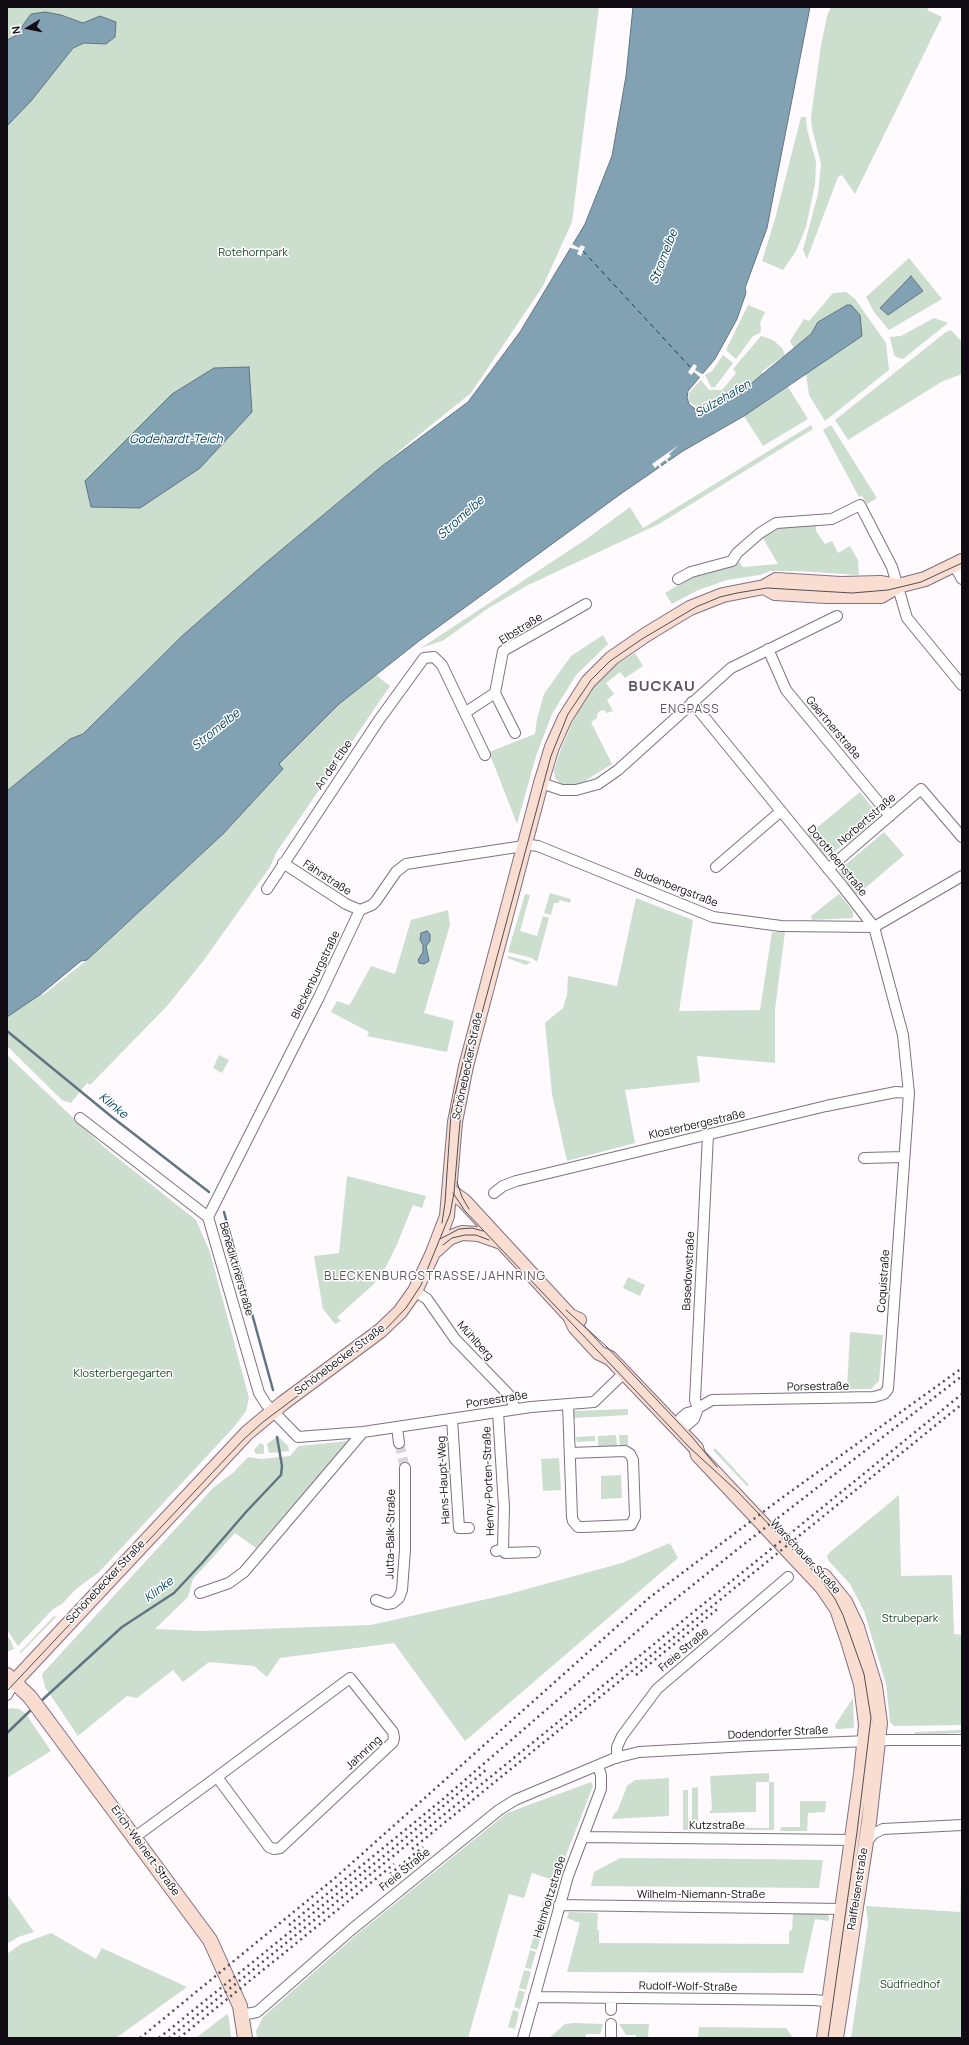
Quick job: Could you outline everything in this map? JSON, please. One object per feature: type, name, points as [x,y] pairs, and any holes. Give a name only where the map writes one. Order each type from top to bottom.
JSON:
[{"type":"main road","name":"Schönebecker Straße","points":[[9,1679],[236,1444],[273,1411],[380,1331],[400,1312],[415,1291],[433,1253],[447,1216],[455,1122],[464,1072],[541,783],[552,747],[569,709],[588,682],[604,665],[620,652],[651,631],[704,602],[736,592],[764,587],[775,593],[856,597],[881,596],[898,586],[925,579],[958,563]]},
{"type":"main road","name":"Warschauer Straße","points":[[450,1191],[464,1201],[570,1316],[575,1327],[599,1353],[610,1357],[696,1448],[698,1455],[812,1576],[830,1598],[836,1609],[861,1684],[872,1741]]},
{"type":"main road","name":"Warschauer Straße","points":[[433,1253],[446,1240],[462,1233],[478,1234],[501,1242]]},
{"type":"main road","name":"Erich-Weinert-Straße","points":[[9,1679],[36,1704],[210,1940],[240,2006],[245,2038]]},
{"type":"main road","name":"Raiffeisenstraße","points":[[836,2038],[834,2002],[842,1909],[852,1840],[872,1741]]},
{"type":"main road","name":"Raiffeisenstraße","points":[[824,2038],[834,2002],[862,1868],[872,1741]]},
{"type":"main road","points":[[862,1868],[859,1849],[872,1741]]},
{"type":"street","points":[[678,579],[691,572],[732,561],[737,553],[760,533],[776,523],[832,520],[860,505],[892,567],[903,608],[909,621],[962,685]]},
{"type":"street","points":[[958,563],[962,579]]},
{"type":"street","name":"Elbstraße","points":[[495,693],[503,651],[586,604]]},
{"type":"street","points":[[541,783],[562,790],[576,790],[598,784],[618,770],[731,668],[768,648],[837,616]]},
{"type":"street","name":"Gaertnerstraße","points":[[768,648],[786,690],[890,816]]},
{"type":"street","name":"An der Elbe","points":[[267,890],[283,863],[383,714],[420,662],[426,657],[434,657],[442,665],[466,712]]},
{"type":"street","points":[[485,755],[466,712],[495,693],[515,733]]},
{"type":"street","name":"Dorotheenstraße","points":[[692,702],[874,927]]},
{"type":"street","name":"Norbertstraße","points":[[828,869],[921,790],[962,837]]},
{"type":"street","points":[[716,868],[781,811]]},
{"type":"street","points":[[360,910],[372,905],[376,901],[396,872],[406,864],[524,846]]},
{"type":"street","name":"Budenbergstraße","points":[[524,846],[539,846],[713,917],[781,926],[874,927]]},
{"type":"street","name":"Fährstraße","points":[[283,863],[346,904],[360,910]]},
{"type":"street","points":[[874,927],[962,876]]},
{"type":"street","name":"Bleckenburgstraße","points":[[208,1217],[319,997],[360,910]]},
{"type":"street","name":"Coquistraße","points":[[874,927],[903,1036],[909,1093],[889,1385],[884,1394],[874,1397]]},
{"type":"street","name":"Klosterbergestraße","points":[[494,1193],[503,1186],[516,1181],[826,1106],[896,1092],[909,1093]]},
{"type":"street","name":"Benediktinerstraße","points":[[80,1118],[208,1217],[259,1393],[273,1411]]},
{"type":"street","name":"Basedowstraße","points":[[697,1409],[695,1400],[708,1135]]},
{"type":"street","points":[[864,1158],[904,1158]]},
{"type":"street","name":"Mühlberg","points":[[415,1291],[427,1299],[455,1339],[510,1396],[515,1409]]},
{"type":"street","name":"Porsestraße","points":[[273,1411],[300,1438],[363,1432],[515,1409],[594,1402],[624,1373]]},
{"type":"street","name":"Porsestraße","points":[[677,1428],[681,1418],[687,1413],[712,1400],[874,1397]]},
{"type":"street","points":[[568,1404],[572,1517],[575,1524],[582,1527],[628,1526],[633,1523],[635,1517],[633,1460],[630,1454],[624,1451],[570,1453]]},
{"type":"street","name":"Henny-Porten-Straße","points":[[498,1412],[504,1507],[499,1550],[505,1554],[536,1552]]},
{"type":"street","name":"Hans-Haupt-Weg","points":[[452,1419],[458,1528],[469,1528]]},
{"type":"street","points":[[397,1427],[399,1443]]},
{"type":"street","points":[[200,1593],[225,1585],[240,1576],[363,1432]]},
{"type":"street","name":"Jutta-Balk-Straße","points":[[376,1600],[387,1604],[393,1603],[399,1598],[402,1590],[405,1550],[404,1468]]},
{"type":"street","name":"Freie Straße","points":[[617,1758],[617,1747],[622,1736],[657,1688],[788,1576]]},
{"type":"street","name":"Jahnring","points":[[135,1837],[350,1678],[393,1732],[393,1742],[280,1848],[274,1849],[269,1847],[217,1777]]},
{"type":"street","points":[[7,1695],[9,1679]]},
{"type":"street","name":"Dodendorfer Straße","points":[[598,1766],[617,1758],[639,1752],[872,1741],[962,1740]]},
{"type":"street","name":"Freie Straße","points":[[242,2015],[257,2012],[351,1930],[499,1810],[515,1800],[598,1766]]},
{"type":"street","name":"Helmholtzstraße","points":[[523,2038],[559,1905],[582,1837],[601,1789],[602,1775],[598,1766]]},
{"type":"street","points":[[865,1845],[873,1834],[883,1829],[962,1825]]},
{"type":"street","name":"Kutzstraße","points":[[582,1837],[852,1840]]},
{"type":"street","name":"Wilhelm-Niemann-Straße","points":[[559,1905],[842,1909]]},
{"type":"street","name":"Rudolf-Wolf-Straße","points":[[534,1997],[834,2002]]},
{"type":"street","points":[[611,1998],[611,2010]]},
{"type":"street","points":[[611,2024],[611,2038]]},
{"type":"green space","name":"Rotehornpark","points":[[7,7],[599,7],[572,222],[543,286],[471,393],[409,443],[182,636],[83,734],[70,739],[7,791]]},
{"type":"green space","points":[[831,7],[929,7],[927,10],[942,17],[855,194],[842,175],[838,177],[807,259],[803,250],[818,194],[821,164],[812,128],[811,117],[821,45],[827,16]]},
{"type":"green space","points":[[801,117],[806,117],[807,129],[816,162],[815,184],[806,227],[796,251],[783,270],[762,261],[775,219]]},
{"type":"green space","points":[[909,258],[942,299],[889,330],[874,312],[866,297]],"holes":[[[911,276],[923,291],[888,315],[880,308]]]},
{"type":"green space","points":[[846,292],[855,299],[886,343],[889,370],[825,421],[809,395],[806,374],[862,336],[847,305],[818,322],[811,334],[794,349],[790,341],[804,319],[809,321],[833,293]]},
{"type":"green space","points":[[748,305],[765,312],[760,323],[760,333],[753,336],[736,359],[726,350]]},
{"type":"green space","points":[[934,318],[948,323],[903,359],[894,355],[890,337],[901,336]]},
{"type":"green space","points":[[951,330],[962,342],[962,374],[943,381],[848,440],[835,420],[946,332]]},
{"type":"green space","points":[[761,336],[773,340],[782,348],[785,355],[762,371],[763,374],[735,397],[725,398],[699,413],[697,407],[688,401],[689,393],[701,380],[709,390],[722,390],[736,373],[733,369]]},
{"type":"green space","points":[[723,355],[733,363],[715,387],[711,387],[705,375],[712,371]]},
{"type":"green space","points":[[788,387],[808,419],[763,446],[744,416]]},
{"type":"green space","points":[[811,425],[813,429],[659,524],[528,585],[487,609],[444,640],[421,648],[585,540],[630,507],[643,528]]},
{"type":"green space","points":[[831,425],[877,498],[867,504],[862,496],[859,497],[823,430]]},
{"type":"green space","points":[[816,522],[816,531],[825,544],[832,541],[838,553],[850,546],[858,560],[859,575],[797,571],[770,571],[760,575],[727,580],[698,590],[672,604],[665,593],[690,578],[739,562],[743,567],[778,564],[760,533],[776,523]]},
{"type":"green space","points":[[603,635],[608,644],[576,675],[552,714],[536,756],[517,824],[489,752],[535,734],[537,719],[544,694],[571,656]]},
{"type":"green space","points":[[635,653],[643,666],[625,678],[620,672],[606,683],[614,694],[607,700],[613,711],[607,713],[604,710],[600,711],[597,714],[597,718],[591,722],[612,764],[588,779],[581,786],[560,783],[555,778],[554,770],[562,746],[581,703],[591,686],[611,668]]},
{"type":"green space","points":[[376,675],[390,686],[276,853],[270,867],[204,960],[167,1006],[90,1085],[87,1083],[71,1103],[62,1100],[7,1046],[7,1017],[41,994],[43,995],[87,960],[223,834],[283,769],[279,764],[339,704]]},
{"type":"green space","points":[[860,792],[879,816],[847,844],[846,842],[826,859],[808,835]]},
{"type":"green space","points":[[884,832],[904,855],[857,895],[838,871]]},
{"type":"green space","points":[[550,893],[571,899],[570,903],[560,900],[558,903],[554,903],[551,915],[544,913]]},
{"type":"green space","points":[[525,894],[530,895],[520,931],[537,936],[543,916],[549,918],[537,962],[532,958],[508,952]]},
{"type":"green space","points":[[839,894],[853,911],[853,918],[812,920],[811,916]]},
{"type":"green space","points":[[636,898],[693,920],[679,1011],[760,1010],[772,932],[785,932],[775,1009],[775,1063],[697,1056],[700,1082],[625,1090],[635,1143],[567,1161],[552,1094],[545,1023],[563,1008],[567,995],[568,976],[617,986]]},
{"type":"green space","points":[[448,910],[450,925],[424,1013],[454,1021],[447,1052],[367,1036],[369,1032],[331,1012],[337,1001],[349,1005],[371,966],[395,974],[411,920]]},
{"type":"green space","points":[[508,956],[531,962],[526,965],[507,958]]},
{"type":"green space","name":"Klosterbergegarten","points":[[7,1055],[105,1148],[196,1220],[210,1252],[249,1398],[246,1411],[234,1427],[99,1572],[76,1589],[62,1604],[53,1609],[18,1646],[7,1630]]},
{"type":"green space","points":[[219,1055],[229,1060],[222,1073],[213,1068]]},
{"type":"green space","points":[[347,1176],[426,1196],[422,1208],[413,1205],[387,1265],[374,1284],[337,1317],[341,1321],[335,1324],[323,1309],[314,1256],[339,1253]]},
{"type":"green space","points":[[628,1277],[645,1285],[640,1296],[623,1288]]},
{"type":"green space","points":[[850,1332],[883,1335],[879,1381],[871,1389],[847,1389]]},
{"type":"green space","points":[[628,1409],[628,1415],[574,1418],[573,1411]]},
{"type":"green space","points":[[616,1435],[617,1446],[598,1446],[598,1436]]},
{"type":"green space","points":[[619,1435],[628,1435],[628,1445],[620,1446]]},
{"type":"green space","points":[[278,1436],[288,1446],[289,1451],[269,1453],[267,1444]]},
{"type":"green space","points":[[595,1436],[595,1441],[577,1442],[576,1437]]},
{"type":"green space","points":[[349,1441],[256,1548],[235,1533],[193,1579],[188,1597],[155,1629],[202,1631],[371,1625],[505,1595],[622,1563],[670,1543],[678,1558],[465,1741],[394,1643],[280,1658],[267,1677],[254,1666],[209,1662],[183,1682],[173,1670],[137,1698],[127,1696],[78,1736],[45,1687],[42,1674],[213,1488],[234,1472],[248,1457],[261,1459],[290,1456],[299,1446]]},
{"type":"green space","points":[[260,1443],[264,1445],[264,1453],[256,1454],[254,1450]]},
{"type":"green space","points":[[715,1448],[749,1485],[747,1486],[713,1450]]},
{"type":"green space","points":[[559,1458],[561,1490],[543,1491],[541,1459]]},
{"type":"green space","points":[[621,1475],[622,1498],[601,1499],[601,1476]]},
{"type":"green space","name":"Strubepark","points":[[899,1495],[901,1576],[952,1575],[954,1634],[962,1635],[962,1725],[894,1726],[890,1722],[886,1684],[864,1611],[850,1584],[828,1560],[827,1556],[830,1552]]},
{"type":"green space","points":[[54,1616],[56,1617],[20,1654],[20,1652]]},
{"type":"green space","points":[[7,1636],[10,1639],[14,1649],[7,1652]]},
{"type":"green space","points":[[853,1698],[854,1728],[836,1729],[835,1725]]},
{"type":"green space","points":[[11,1708],[19,1709],[26,1714],[51,1751],[7,1778],[7,1710]]},
{"type":"green space","points":[[962,1730],[962,1733],[915,1735],[915,1732]]},
{"type":"green space","points":[[769,1773],[769,1782],[756,1782],[756,1812],[709,1813],[712,1809],[710,1776]]},
{"type":"green space","points":[[669,1778],[669,1816],[612,1819],[615,1812],[617,1812],[627,1786],[635,1780]]},
{"type":"green space","points":[[591,1782],[593,1786],[556,1881],[532,1873],[524,1898],[509,1894],[468,2038],[257,2038],[256,2031],[263,2017],[355,1936],[507,1813]]},
{"type":"green space","points":[[769,1782],[774,1782],[774,1830],[692,1830],[692,1788],[698,1787],[698,1827],[769,1828]]},
{"type":"green space","points":[[683,1790],[688,1790],[688,1830],[683,1830]]},
{"type":"green space","points":[[800,1801],[826,1801],[825,1812],[808,1813],[807,1831],[780,1831],[781,1827],[800,1827]]},
{"type":"green space","points":[[620,1858],[823,1860],[819,1888],[591,1886],[594,1872]]},
{"type":"green space","name":"Südfriedhof","points":[[962,1863],[962,2038],[851,2038],[868,1924],[866,1906],[960,1912]]},
{"type":"green space","points":[[7,1894],[34,1932],[18,1937],[7,1944]]},
{"type":"green space","points":[[544,1901],[548,1901],[550,1905],[548,1909],[544,1909],[542,1907],[542,1903]]},
{"type":"green space","points":[[541,1910],[548,1912],[543,1930],[536,1928]]},
{"type":"green space","points":[[569,1912],[598,1913],[597,1930],[599,1930],[599,1943],[789,1944],[789,1931],[792,1930],[793,1914],[827,1914],[829,1921],[815,1919],[803,1973],[567,1972],[580,1923],[567,1918]]},
{"type":"green space","points":[[536,1930],[542,1932],[537,1950],[530,1948]]},
{"type":"green space","points":[[51,1933],[96,1959],[102,1948],[187,1987],[116,2038],[7,2038],[7,1954],[21,1944]]},
{"type":"green space","points":[[530,1950],[536,1952],[531,1969],[525,1968]]},
{"type":"green space","points":[[524,1970],[531,1972],[526,1990],[519,1988]]},
{"type":"green space","points":[[519,1990],[525,1992],[520,2009],[514,2007]]},
{"type":"green space","points":[[513,2010],[519,2012],[515,2029],[508,2027]]},
{"type":"green space","points":[[227,2014],[229,2018],[231,2038],[196,2038]]},
{"type":"green space","points":[[565,2024],[603,2024],[600,2034],[586,2034],[585,2038],[549,2038]]},
{"type":"green space","points":[[619,2024],[649,2024],[648,2038],[636,2038],[636,2035],[626,2035]]},
{"type":"green space","points":[[699,2027],[786,2028],[793,2038],[698,2038]]},
{"type":"water","name":"Stromelbe","points":[[633,7],[810,7],[767,228],[745,288],[746,293],[737,319],[715,359],[688,391],[687,398],[689,404],[699,412],[725,398],[735,397],[811,334],[818,322],[847,305],[851,305],[860,315],[862,336],[744,416],[683,451],[622,493],[419,641],[339,704],[279,764],[283,769],[223,834],[87,960],[81,961],[41,994],[7,1017],[7,791],[70,739],[83,734],[182,636],[262,566],[382,466],[468,402],[520,332],[585,224],[612,156],[626,76]]},
{"type":"water","points":[[45,12],[61,15],[83,23],[100,16],[116,22],[115,37],[106,44],[84,43],[73,48],[31,101],[7,126],[7,40],[15,36],[31,14]]},
{"type":"water","points":[[911,276],[923,291],[888,315],[880,308]]},
{"type":"water","name":"Godehardt-Teich","points":[[249,367],[252,412],[200,468],[140,508],[91,507],[85,481],[172,394],[214,368]]},
{"type":"water","points":[[427,931],[430,934],[430,941],[426,946],[429,961],[424,964],[419,963],[418,960],[423,952],[423,945],[420,940],[421,933]]},
{"type":"pier","points":[[572,244],[579,248],[581,245],[585,247],[581,256],[577,254],[579,250],[570,248]]},
{"type":"pier","points":[[694,364],[697,366],[695,370],[704,375],[701,378],[694,372],[691,375],[688,372]]},
{"type":"pier","points":[[679,445],[669,454],[671,456],[667,459],[669,462],[668,463],[665,460],[660,464],[662,467],[660,468],[658,465],[655,468],[652,464]]},
{"type":"waterway","name":"Klinke","points":[[7,1031],[112,1117],[209,1192]]},
{"type":"waterway","name":"Klinke","points":[[224,1212],[273,1390]]},
{"type":"waterway","name":"Klinke","points":[[40,1702],[122,1627],[174,1593],[281,1475],[282,1466],[277,1437]]},
{"type":"waterway","name":"Klinke","points":[[7,1733],[33,1708]]},
{"type":"ferry route","points":[[583,251],[691,368]]},
{"type":"tunnel","points":[[399,1443],[405,1468]]},
{"type":"tram line","points":[[7,1691],[244,1439],[263,1422],[384,1331],[406,1308],[421,1285],[450,1214],[454,1193],[460,1122],[475,1039],[551,756],[568,714],[591,680],[610,661],[642,639],[696,607],[720,597],[767,588],[852,593],[888,590],[921,582],[962,563]]},
{"type":"tram line","points":[[442,1223],[445,1203],[451,1113],[471,1030]]},
{"type":"tram line","points":[[457,1182],[462,1197],[469,1209]]},
{"type":"tram line","points":[[453,1193],[465,1211],[689,1447],[738,1492],[820,1578],[835,1599],[843,1615],[864,1674],[871,1718],[857,1832],[828,2038]]},
{"type":"tram line","points":[[440,1239],[459,1229],[472,1228],[483,1231]]},
{"type":"tram line","points":[[443,1245],[452,1238],[465,1235],[476,1235],[489,1240]]},
{"type":"tram line","points":[[566,1310],[606,1346],[692,1437],[717,1467]]},
{"type":"railway","points":[[140,2038],[335,1878],[649,1598],[779,1500],[962,1368]]},
{"type":"railway","points":[[289,1925],[443,1799],[664,1608],[748,1541],[962,1376]]},
{"type":"railway","points":[[169,2038],[962,1394]]},
{"type":"railway","points":[[412,1849],[962,1404]]},
{"type":"railway","points":[[636,1675],[720,1607]]},
{"type":"railway","points":[[159,2038],[391,1850],[486,1770]]},
{"type":"railway","points":[[390,1874],[423,1847]]},
{"type":"railway","points":[[179,2038],[394,1864]]},
{"type":"district","name":"BUCKAU","points":[[662,687]]},
{"type":"district","name":"ENGPASS","points":[[690,710]]},
{"type":"district","name":"BLECKENBURGSTRASSE/JAHNRING","points":[[435,1277]]},
{"type":"water label","name":"Sülzehafen","points":[[723,399]]}]
